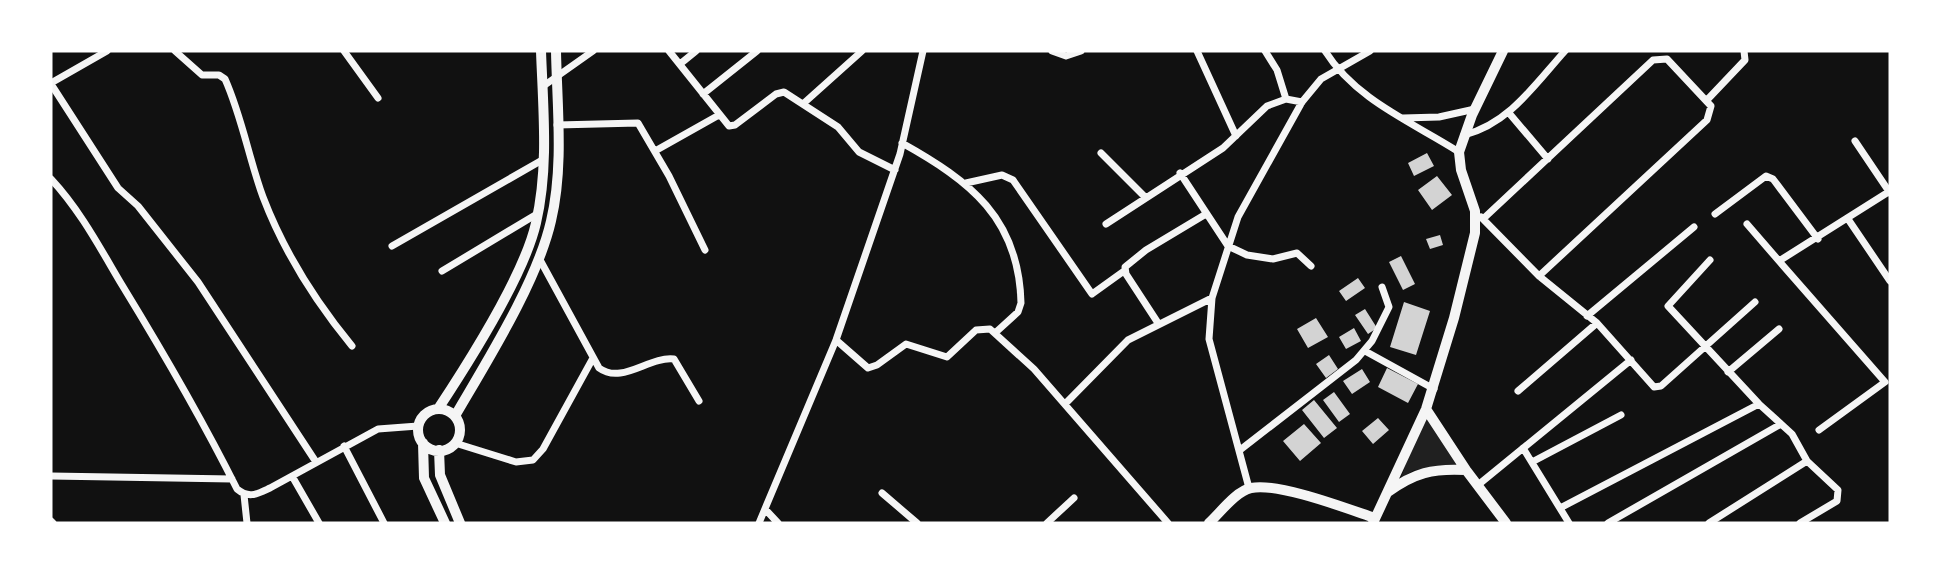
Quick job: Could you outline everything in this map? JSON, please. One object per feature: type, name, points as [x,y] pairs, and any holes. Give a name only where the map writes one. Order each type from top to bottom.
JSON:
[{"type":"street","points":[[107,51],[51,83],[79,132],[118,188],[138,206],[198,282],[316,462]]},
{"type":"street","points":[[175,51],[202,75],[219,75],[225,79],[263,197],[292,260],[327,315],[352,346]]},
{"type":"street","points":[[344,51],[378,98]]},
{"type":"street","points":[[438,409],[516,275],[537,214],[544,159],[541,51]]},
{"type":"street","points":[[455,443],[460,432],[455,416],[539,258],[551,220],[558,178],[556,51]]},
{"type":"street","points":[[542,87],[593,51]]},
{"type":"street","points":[[669,51],[719,115],[733,127],[781,92],[804,103],[838,127],[859,152],[895,170]]},
{"type":"street","points":[[680,64],[696,51]]},
{"type":"street","points":[[703,94],[757,51]]},
{"type":"street","points":[[804,103],[862,51]]},
{"type":"street","points":[[759,523],[836,340],[895,170],[923,51]]},
{"type":"street","points":[[1052,51],[1066,56],[1081,51]]},
{"type":"street","points":[[1197,51],[1236,136]]},
{"type":"street","points":[[1265,51],[1277,70],[1286,99]]},
{"type":"street","points":[[1325,51],[1337,69],[1359,91],[1460,152]]},
{"type":"street","points":[[1249,488],[1211,348],[1212,298],[1245,202],[1302,103],[1321,79],[1370,51]]},
{"type":"street","points":[[1503,51],[1464,135],[1460,152],[1461,170],[1479,215],[1539,276],[1597,323],[1654,387],[1661,386],[1755,302]]},
{"type":"street","points":[[1464,135],[1485,128],[1509,113],[1565,51]]},
{"type":"street","points":[[1707,100],[1745,60],[1744,51]]},
{"type":"street","points":[[1209,523],[1249,488],[1294,494],[1374,520],[1434,388],[1479,215],[1548,159],[1653,60],[1667,59],[1675,64],[1707,100],[1712,112],[1707,120],[1539,276]]},
{"type":"street","points":[[1106,224],[1180,173],[1208,158],[1267,106],[1286,99],[1302,103]]},
{"type":"street","points":[[1403,118],[1439,117],[1475,109]]},
{"type":"street","points":[[1509,113],[1548,159]]},
{"type":"street","points":[[655,151],[719,115]]},
{"type":"street","points":[[557,125],[638,123],[705,250]]},
{"type":"street","points":[[1779,261],[1890,192],[1855,141]]},
{"type":"street","points":[[902,143],[966,183],[1001,223],[1014,254],[1020,308],[995,333]]},
{"type":"street","points":[[1101,153],[1145,197]]},
{"type":"street","points":[[392,246],[544,159]]},
{"type":"street","points":[[1180,173],[1228,246],[1247,255],[1273,259],[1297,253],[1311,266]]},
{"type":"street","points":[[966,183],[1002,175],[1013,180],[1092,294],[1125,271],[1128,264],[1146,250],[1206,214]]},
{"type":"street","points":[[1715,214],[1766,176],[1773,179],[1818,239]]},
{"type":"street","points":[[51,179],[68,198],[168,360],[232,479],[244,495],[247,523]]},
{"type":"street","points":[[442,271],[537,214]]},
{"type":"street","points":[[1848,219],[1890,281]]},
{"type":"street","points":[[1747,224],[1887,380],[1819,430]]},
{"type":"street","points":[[1587,316],[1694,227]]},
{"type":"street","points":[[539,258],[599,368],[611,374],[674,359],[699,401]]},
{"type":"street","points":[[1710,260],[1668,306],[1728,372],[1798,441],[1807,461],[1835,485],[1837,501],[1800,523]]},
{"type":"street","points":[[1125,271],[1158,323]]},
{"type":"street","points":[[1240,450],[1365,351],[1389,307],[1382,287]]},
{"type":"street","points":[[1065,404],[1116,350],[1158,323],[1212,298]]},
{"type":"street","points":[[1518,391],[1597,323]]},
{"type":"street","points":[[836,340],[868,368],[877,365],[905,344],[947,357],[976,330],[986,328],[1034,369],[1168,523]]},
{"type":"street","points":[[1728,372],[1779,329]]},
{"type":"street","points":[[1365,351],[1434,388]]},
{"type":"street","points":[[423,443],[439,450],[455,443],[516,462],[533,460],[543,449],[593,358]]},
{"type":"street","points":[[1478,485],[1631,360]]},
{"type":"street","points":[[1560,508],[1759,404]]},
{"type":"street","points":[[445,523],[424,478],[423,443],[418,426],[427,412],[438,409],[455,416]]},
{"type":"street","points":[[1426,409],[1466,470],[1506,523]]},
{"type":"street","points":[[1532,462],[1621,415]]},
{"type":"street","points":[[1608,523],[1781,424]]},
{"type":"street","points":[[244,495],[253,496],[377,429],[418,426]]},
{"type":"street","points":[[344,446],[384,523]]},
{"type":"street","points":[[1523,448],[1569,523]]},
{"type":"street","points":[[439,450],[440,475],[460,523]]},
{"type":"street","points":[[1709,523],[1807,461]]},
{"type":"street","points":[[1387,492],[1409,477],[1424,471],[1466,470]]},
{"type":"street","points":[[51,476],[232,479]]},
{"type":"street","points":[[292,476],[318,523]]},
{"type":"street","points":[[882,493],[917,523]]},
{"type":"street","points":[[1047,523],[1074,498]]},
{"type":"street","points":[[765,509],[778,523]]},
{"type":"street","points":[[1152,523],[1161,515]]},
{"type":"shaded area","points":[[1424,413],[1459,466],[1414,470],[1401,478]]},
{"type":"building","points":[[1427,153],[1434,166],[1414,176],[1408,163]]},
{"type":"building","points":[[1437,176],[1452,195],[1432,210],[1418,190]]},
{"type":"building","points":[[1440,235],[1443,245],[1430,249],[1426,239]]},
{"type":"building","points":[[1401,256],[1415,284],[1403,290],[1389,262]]},
{"type":"building","points":[[1358,278],[1365,288],[1346,301],[1339,291]]},
{"type":"building","points":[[1404,302],[1430,311],[1416,355],[1390,347]]},
{"type":"building","points":[[1365,309],[1377,328],[1368,334],[1355,315]]},
{"type":"building","points":[[1316,318],[1328,337],[1308,348],[1297,329]]},
{"type":"building","points":[[1354,328],[1361,341],[1346,349],[1339,337]]},
{"type":"building","points":[[1329,355],[1338,369],[1326,378],[1316,364]]},
{"type":"building","points":[[1387,368],[1418,384],[1408,403],[1378,387]]},
{"type":"building","points":[[1362,369],[1370,382],[1352,394],[1343,381]]},
{"type":"building","points":[[1334,392],[1350,414],[1339,422],[1323,400]]},
{"type":"building","points":[[1314,400],[1337,428],[1324,438],[1302,410]]},
{"type":"building","points":[[1378,418],[1389,430],[1373,444],[1362,431]]},
{"type":"building","points":[[1304,424],[1321,443],[1300,461],[1283,441]]}]
